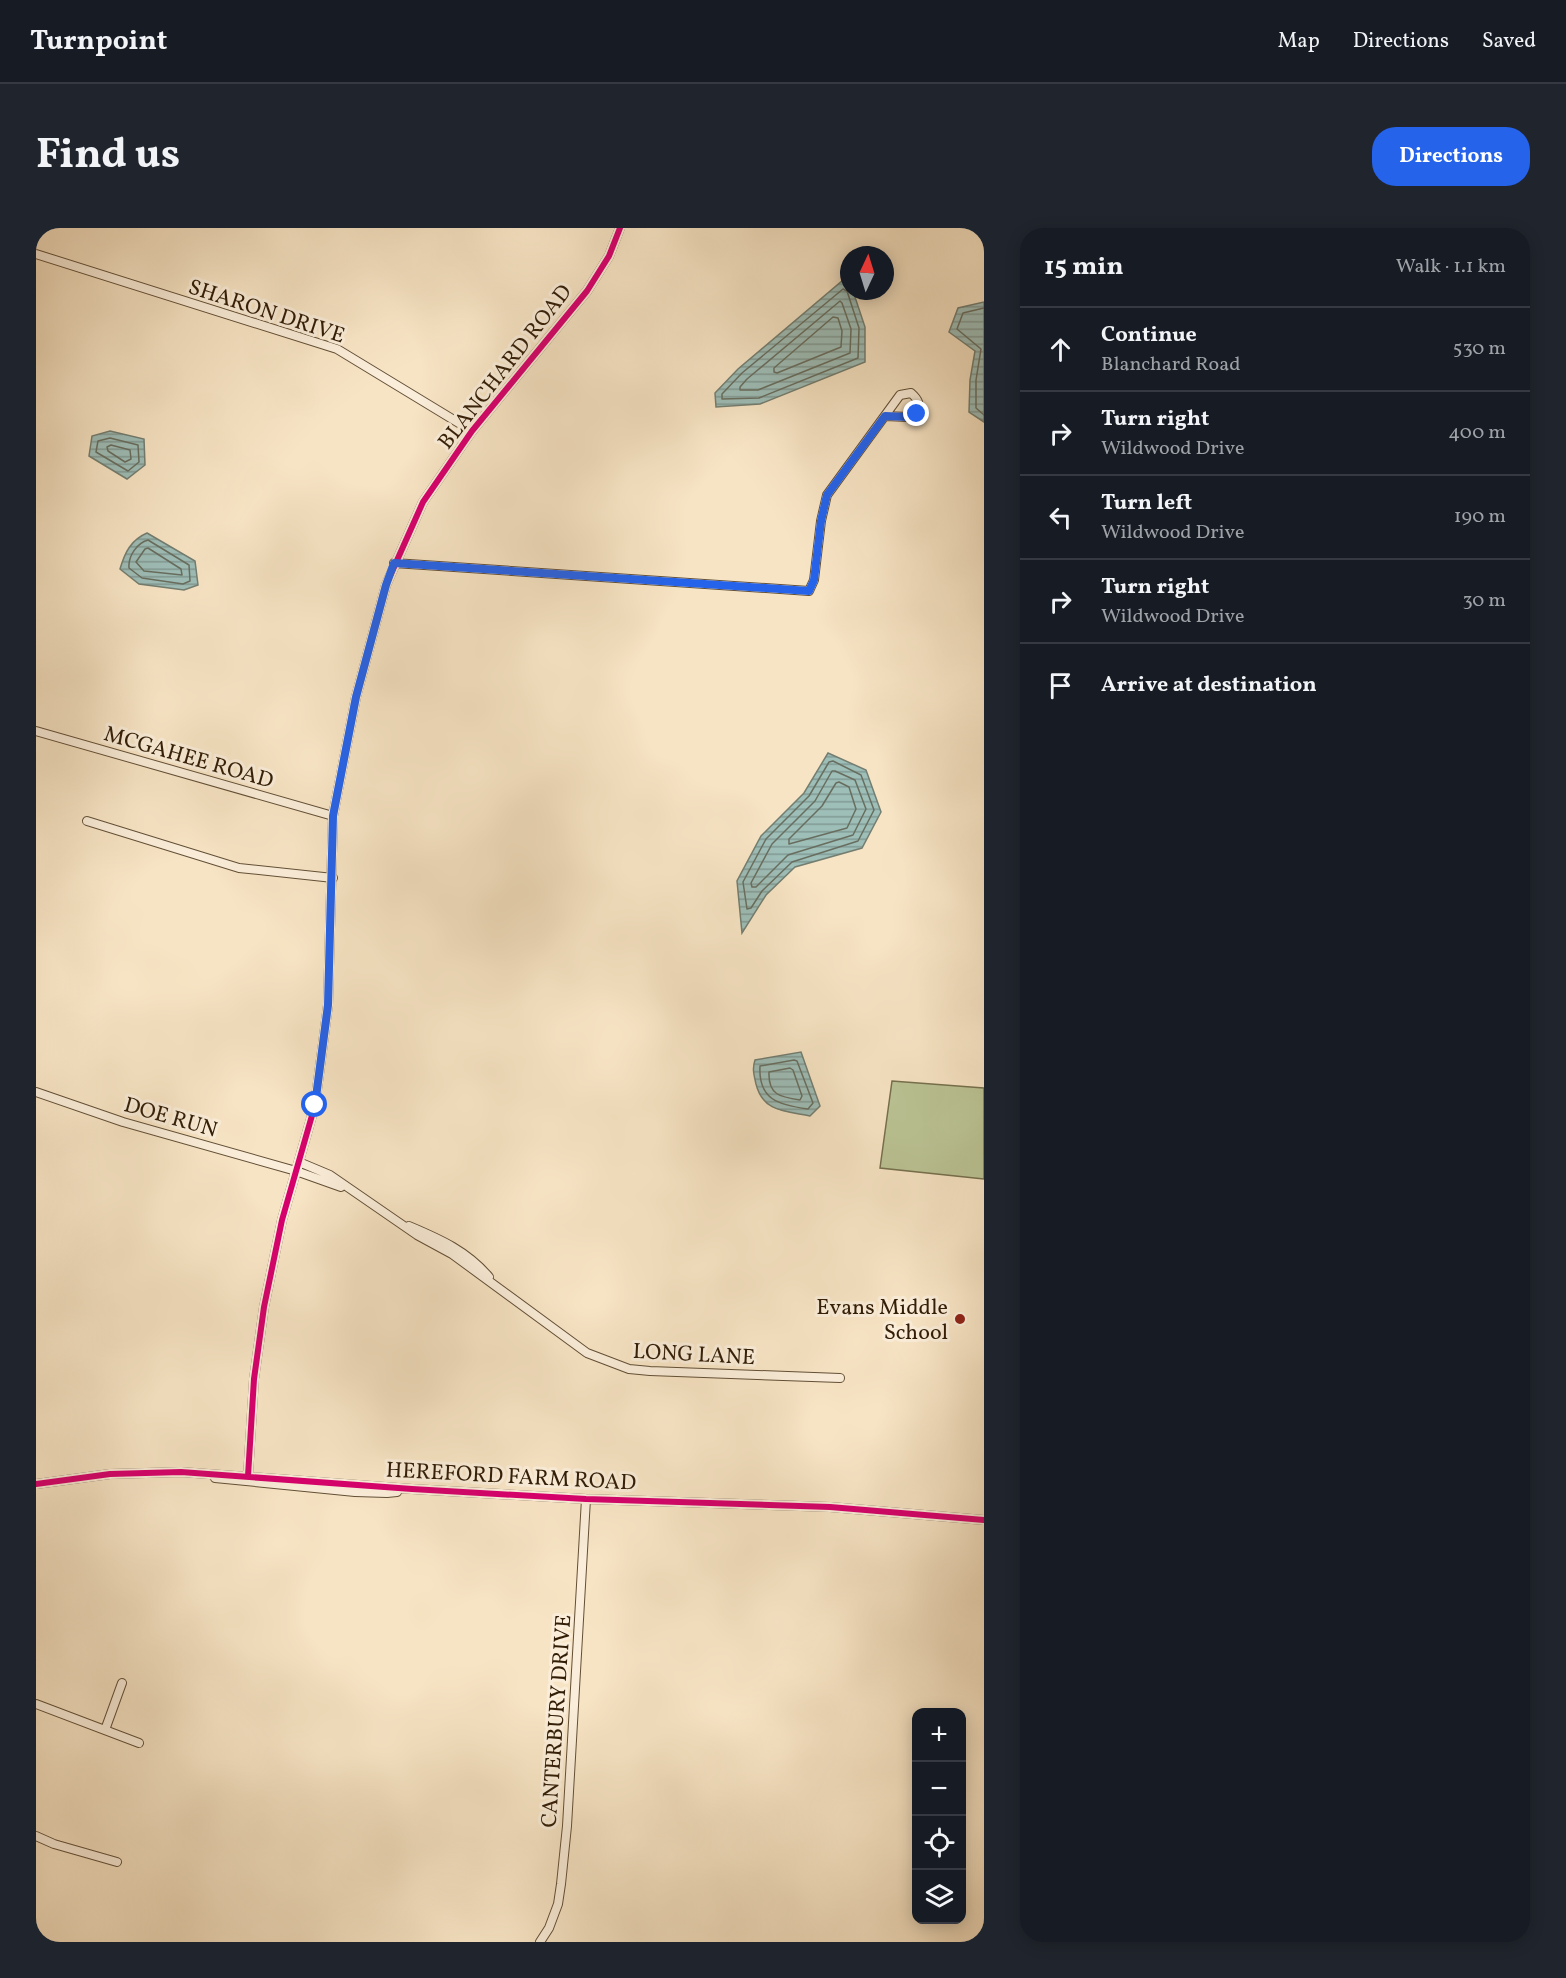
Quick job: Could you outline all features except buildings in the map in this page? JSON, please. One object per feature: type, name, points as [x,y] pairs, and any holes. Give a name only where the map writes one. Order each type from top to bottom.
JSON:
[{"type":"street","name":"BLANCHARD ROAD","points":[[248,1476],[254,1379],[264,1307],[282,1220],[315,1105],[328,1005],[333,816],[356,697],[386,585],[423,502],[472,431],[586,291],[609,256],[620,228]]},
{"type":"street","name":"SHARON DRIVE","points":[[36,254],[337,349],[472,431]]},
{"type":"street","points":[[394,563],[809,591],[814,580],[821,521],[827,495],[885,416]]},
{"type":"street","name":"MCGAHEE ROAD","points":[[36,731],[333,816]]},
{"type":"street","points":[[87,821],[239,868],[333,878]]},
{"type":"street","name":"DOE RUN","points":[[36,1092],[123,1122],[296,1171]]},
{"type":"street","name":"LONG LANE","points":[[299,1162],[330,1175],[393,1220],[439,1237],[454,1246],[484,1270],[498,1287],[586,1353],[629,1369],[840,1378]]},
{"type":"street","name":"LONG LANE","points":[[296,1171],[351,1190]]},
{"type":"street","name":"HEREFORD FARM ROAD","points":[[181,1472],[226,1480],[305,1488],[387,1493],[412,1489]]},
{"type":"street","name":"HEREFORD FARM ROAD","points":[[36,1484],[110,1474],[181,1472],[586,1499],[830,1507],[984,1520]]},
{"type":"street","name":"CANTERBURY DRIVE","points":[[540,1942],[555,1912],[561,1884],[567,1827],[586,1499]]},
{"type":"street","points":[[105,1730],[122,1683]]},
{"type":"street","points":[[36,1704],[139,1743]]},
{"type":"street","points":[[36,1836],[54,1844],[117,1862]]},
{"type":"green space","points":[[892,1081],[984,1088],[984,1179],[880,1168]]},
{"type":"water","points":[[840,283],[840,300],[856,300],[865,327],[865,362],[760,404],[716,407],[715,393],[738,369]]},
{"type":"water","points":[[984,302],[984,422],[969,412],[970,380],[975,351],[949,332],[958,308]]},
{"type":"water","points":[[110,431],[144,439],[145,465],[127,479],[89,456],[92,436]]},
{"type":"water","points":[[147,533],[195,561],[198,585],[184,590],[139,584],[120,569],[129,547]]},
{"type":"water","points":[[828,753],[866,770],[881,812],[862,848],[795,867],[766,895],[742,933],[737,881],[761,836],[804,793]]},
{"type":"water","points":[[801,1052],[820,1106],[810,1116],[776,1109],[770,1105],[759,1093],[754,1075],[755,1060]]},
{"type":"cycle path","points":[[248,1476],[254,1379],[264,1307],[282,1220],[315,1105],[328,1005],[333,816],[356,697],[386,585],[423,502],[472,431],[587,291],[609,256],[620,228]]},
{"type":"cycle path","points":[[36,1484],[110,1474],[181,1472],[586,1499],[830,1507],[984,1520]]},
{"type":"place","name":"Evans Middle School","points":[[960,1319]]},
{"type":"route","points":[[315,1105],[328,1005],[333,816],[356,697],[394,563],[809,591],[814,580],[821,521],[827,495],[885,416],[908,417],[917,414]]}]
